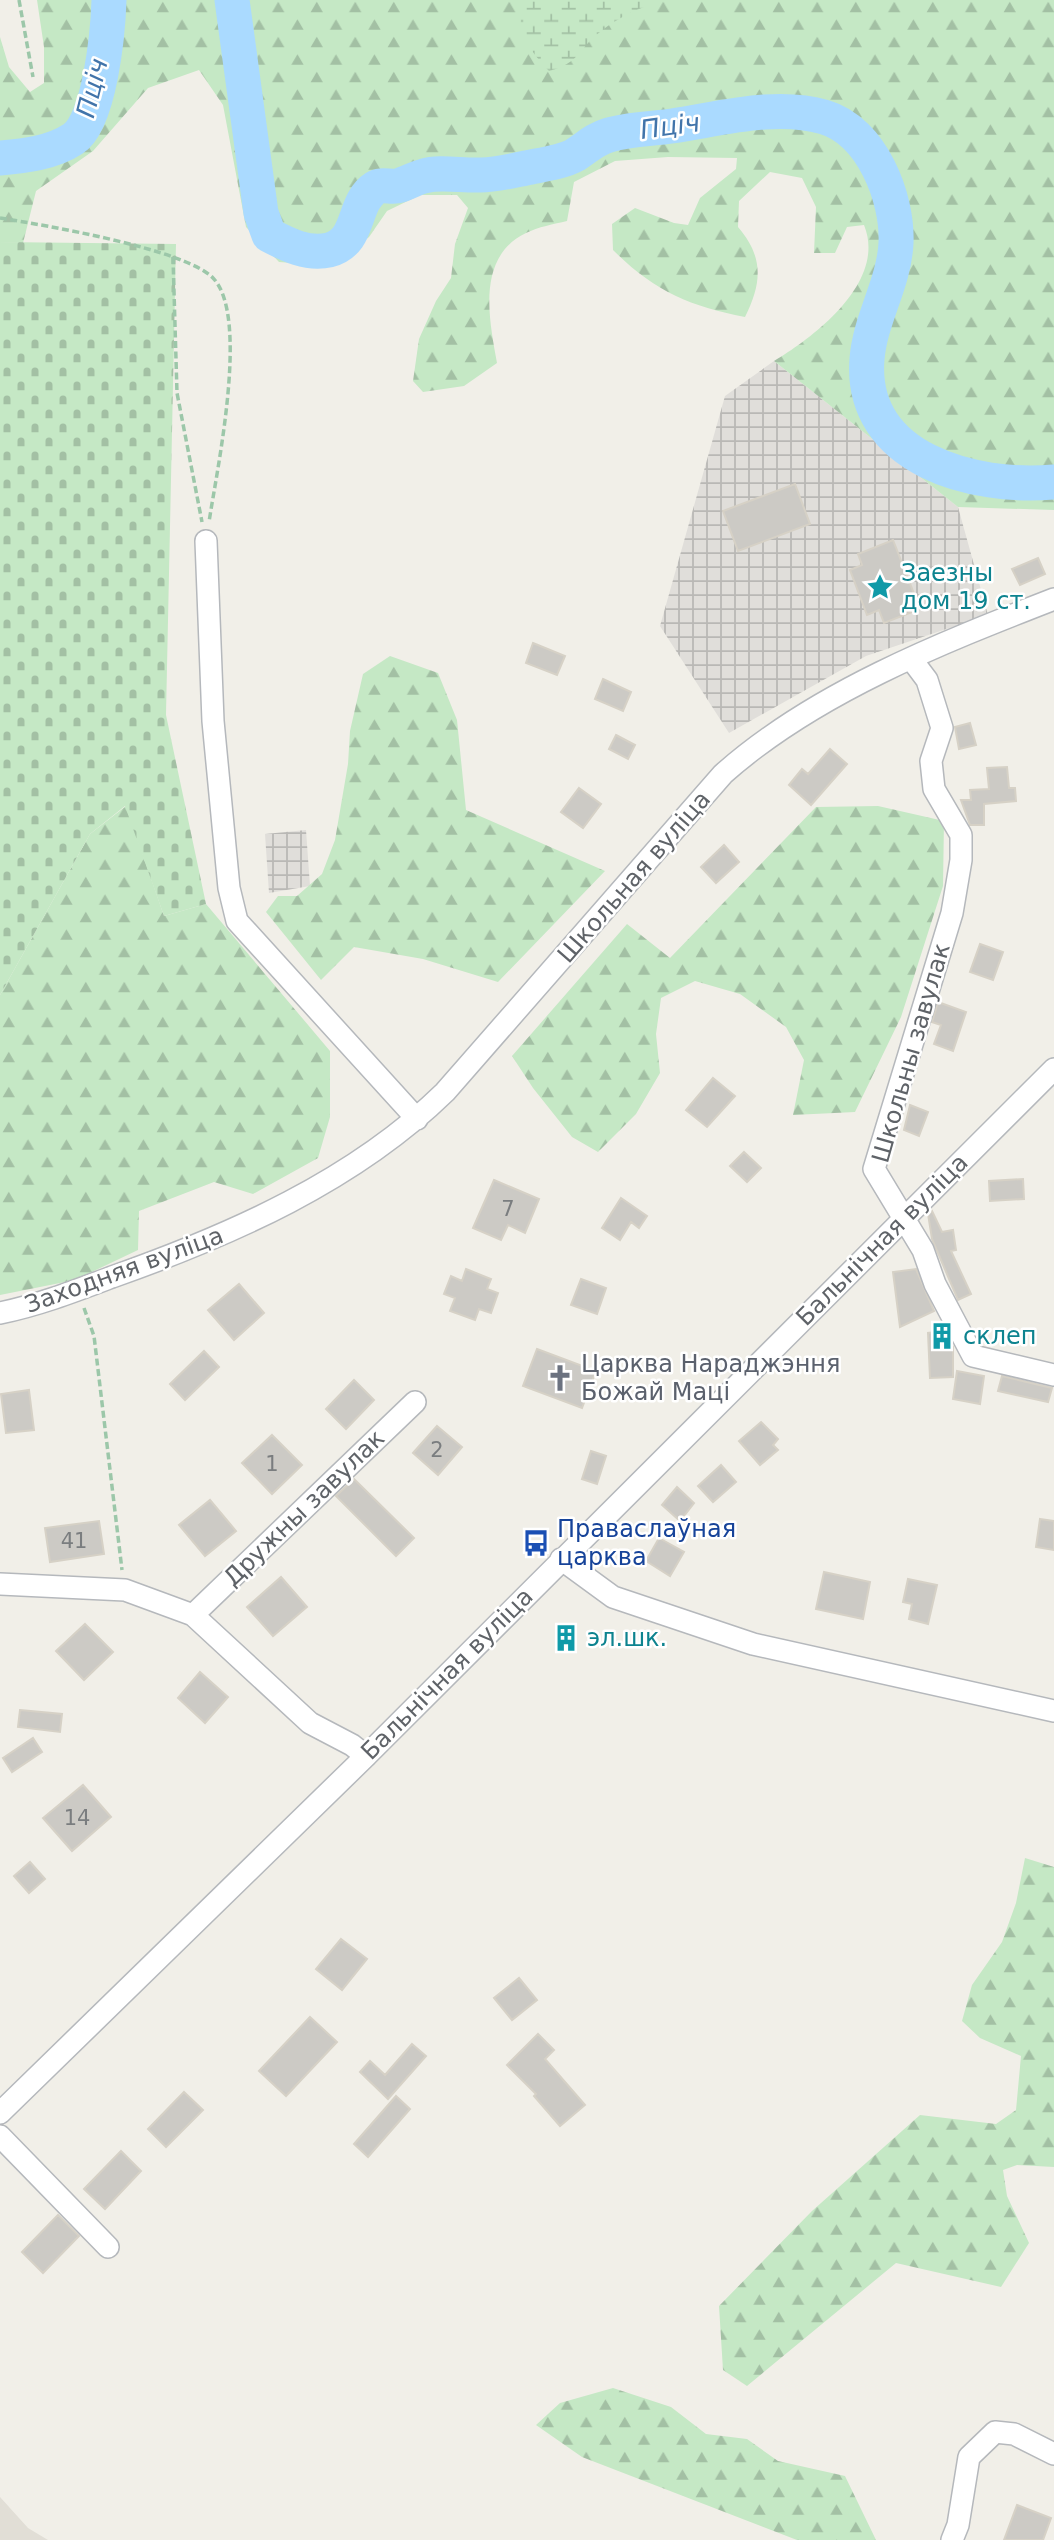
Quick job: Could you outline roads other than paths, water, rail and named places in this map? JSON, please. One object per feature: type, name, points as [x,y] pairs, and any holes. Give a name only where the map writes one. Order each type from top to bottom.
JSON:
[{"type":"street","points":[[206,541],[213,721],[229,888],[237,921],[416,1119]]},
{"type":"street","name":"Школьная вуліца","points":[[253,1221],[379,1148],[416,1119],[557,967],[723,774],[781,727],[819,705],[912,660],[1054,599]]},
{"type":"street","name":"Школьны завулак","points":[[912,660],[927,680],[942,728],[931,761],[934,789],[961,835],[952,913],[874,1169],[923,1251],[935,1284],[954,1316],[962,1340],[973,1356],[1054,1376]]},
{"type":"street","name":"Бальнічная вуліца","points":[[0,2113],[366,1756],[1054,1069]]},
{"type":"street","name":"Заходняя вуліца","points":[[0,1312],[25,1308],[77,1290],[253,1221]]},
{"type":"street","name":"Дружны завулак","points":[[194,1615],[415,1402]]},
{"type":"street","points":[[561,1559],[613,1597],[753,1644],[1054,1711]]},
{"type":"street","points":[[0,1584],[125,1590],[194,1615],[310,1723],[352,1745],[366,1756]]},
{"type":"street","points":[[0,2136],[108,2248]]},
{"type":"street","points":[[952,2540],[958,2525],[969,2457],[995,2432],[1014,2434],[1054,2454]]},
{"type":"waterway","name":"Пціч","points":[[0,158],[56,148],[73,139],[82,129],[90,114],[101,75],[109,0]]},
{"type":"waterway","name":"Пціч","points":[[232,0],[261,213],[269,235],[306,250],[321,251],[339,246],[352,231],[368,195],[380,186],[397,186],[430,175],[486,175],[509,172],[564,160],[599,139],[617,133],[748,114],[806,113],[841,125],[856,136],[879,168],[887,187],[895,225],[896,243],[891,273],[869,344],[867,359],[869,394],[882,422],[902,444],[928,461],[958,473],[990,480],[1054,482]]},
{"type":"place","name":"Заезны дом 19 ст.","points":[[880,587]]},
{"type":"place","name":"склеп","points":[[942,1336]]},
{"type":"place","name":"Царква Нараджэння Божай Маці","points":[[560,1378]]},
{"type":"place","name":"Праваслаўная царква","points":[[536,1543]]},
{"type":"place","name":"эл.шк.","points":[[566,1638]]}]
